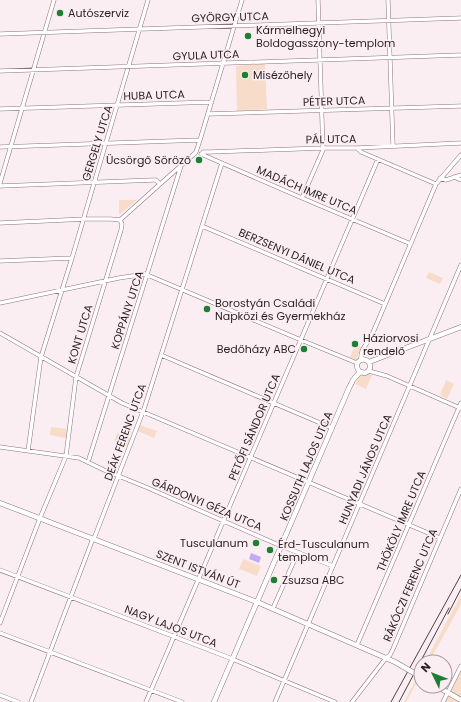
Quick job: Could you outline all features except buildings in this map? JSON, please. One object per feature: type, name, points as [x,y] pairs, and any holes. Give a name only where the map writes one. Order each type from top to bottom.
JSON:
[{"type":"street","points":[[54,0],[0,184],[154,180],[160,184]]},
{"type":"street","name":"GERGELY UTCA","points":[[28,451],[41,357],[118,105],[148,0]]},
{"type":"street","points":[[0,223],[83,219],[120,220],[181,166],[196,152],[242,0]]},
{"type":"street","points":[[302,198],[323,152],[318,0]]},
{"type":"street","points":[[388,0],[393,146]]},
{"type":"street","name":"GYÖRGY UTCA","points":[[0,34],[461,18]]},
{"type":"street","name":"GYULA UTCA","points":[[0,72],[461,55]]},
{"type":"street","name":"HUBA UTCA","points":[[0,109],[212,102]]},
{"type":"street","name":"PÉTER UTCA","points":[[208,114],[461,106]]},
{"type":"street","points":[[0,148],[200,140]]},
{"type":"street","name":"PÁL UTCA","points":[[202,154],[204,152],[357,148],[461,143]]},
{"type":"street","points":[[357,148],[361,152],[436,184]]},
{"type":"street","name":"MADÁCH IMRE UTCA","points":[[196,152],[411,244]]},
{"type":"street","points":[[460,408],[387,376],[369,371],[365,373],[360,372],[357,368],[363,347],[372,335],[436,184],[461,155]]},
{"type":"street","name":"PETŐFI SÁNDOR UTCA","points":[[146,702],[378,159]]},
{"type":"street","name":"DEÁK FERENC UTCA","points":[[31,702],[143,412],[222,163]]},
{"type":"street","name":"KOPPÁNY UTCA","points":[[89,459],[181,166]]},
{"type":"street","points":[[440,178],[446,180],[461,175]]},
{"type":"street","points":[[454,177],[461,180]]},
{"type":"street","name":"KONT UTCA","points":[[0,623],[40,518],[66,456],[76,377],[121,230],[122,224],[120,220]]},
{"type":"street","name":"BERZSENYI DÁNIEL UTCA","points":[[202,226],[385,304]]},
{"type":"street","points":[[0,260],[72,258]]},
{"type":"street","name":"HUNYADI JÁNOS UTCA","points":[[275,702],[461,265]]},
{"type":"street","points":[[0,303],[148,274],[182,290],[301,340],[359,361],[366,360],[369,362],[461,327]]},
{"type":"street","points":[[0,333],[76,377],[143,412],[440,538]]},
{"type":"street","points":[[161,355],[332,428]]},
{"type":"street","points":[[369,362],[369,371]]},
{"type":"street","name":"KOSSUTH LAJOS UTCA","points":[[214,702],[351,384],[360,372]]},
{"type":"street","name":"THÖKÖLY IMRE UTCA","points":[[357,645],[461,403]]},
{"type":"street","points":[[0,447],[89,459],[92,464]]},
{"type":"street","name":"GÁRDONYI GÉZA UTCA","points":[[79,458],[282,546],[333,566]]},
{"type":"street","name":"RÁKÓCZI FERENC UTCA","points":[[352,702],[393,650],[461,489]]},
{"type":"street","name":"SZENT ISTVÁN ÚT","points":[[0,503],[257,602],[395,662],[413,672]]},
{"type":"street","points":[[274,606],[298,552]]},
{"type":"street","name":"NAGY LAJOS UTCA","points":[[0,570],[233,659],[335,702]]},
{"type":"street","points":[[0,633],[182,702]]},
{"type":"street","points":[[453,681],[461,666]]},
{"type":"street","points":[[443,702],[450,694],[461,700]]},
{"type":"street","points":[[0,695],[18,702]]},
{"type":"shaded area","points":[[265,64],[267,109],[237,111],[236,66]]},
{"type":"shaded area","points":[[119,200],[137,200],[119,215]]},
{"type":"shaded area","points":[[429,272],[443,278],[440,284],[426,278]]},
{"type":"shaded area","points":[[355,345],[361,347],[356,360],[350,357]]},
{"type":"shaded area","points":[[369,374],[372,375],[366,389],[355,384],[360,376]]},
{"type":"shaded area","points":[[446,380],[454,384],[447,399],[440,395]]},
{"type":"shaded area","points":[[140,425],[157,431],[154,438],[138,431]]},
{"type":"shaded area","points":[[51,427],[67,429],[66,438],[50,435]]},
{"type":"shaded area","points":[[117,433],[131,439],[128,446],[114,441]]},
{"type":"shaded area","points":[[251,553],[261,557],[259,563],[249,559]]},
{"type":"shaded area","points":[[243,559],[261,566],[257,576],[239,569]]},
{"type":"shaded area","points":[[461,595],[460,606],[433,654],[429,654]]},
{"type":"shaded area","points":[[461,670],[461,702],[444,702],[448,694],[453,694],[453,685]]},
{"type":"shaded area","points":[[413,685],[413,689],[406,702],[404,702]]},
{"type":"railway","points":[[391,702],[461,575]]},
{"type":"railway","points":[[448,614],[461,589]]},
{"type":"railway","points":[[399,702],[449,608]]},
{"type":"place","name":"Autószerviz","points":[[60,13]]},
{"type":"place","name":"Kármelhegyi Boldogasszony-templom","points":[[248,36]]},
{"type":"place","name":"Misézőhely","points":[[245,75]]},
{"type":"place","name":"Ücsörgő Söröző","points":[[199,160]]},
{"type":"place","name":"Borostyán Családi Napközi és Gyermekház","points":[[207,309]]},
{"type":"place","name":"Háziorvosi rendelő","points":[[355,344]]},
{"type":"place","name":"Bedőházy ABC","points":[[304,349]]},
{"type":"place","name":"Tusculanum","points":[[256,543]]},
{"type":"place","name":"Érd-Tusculanum templom","points":[[270,550]]},
{"type":"place","name":"Zsuzsa ABC","points":[[274,580]]}]
